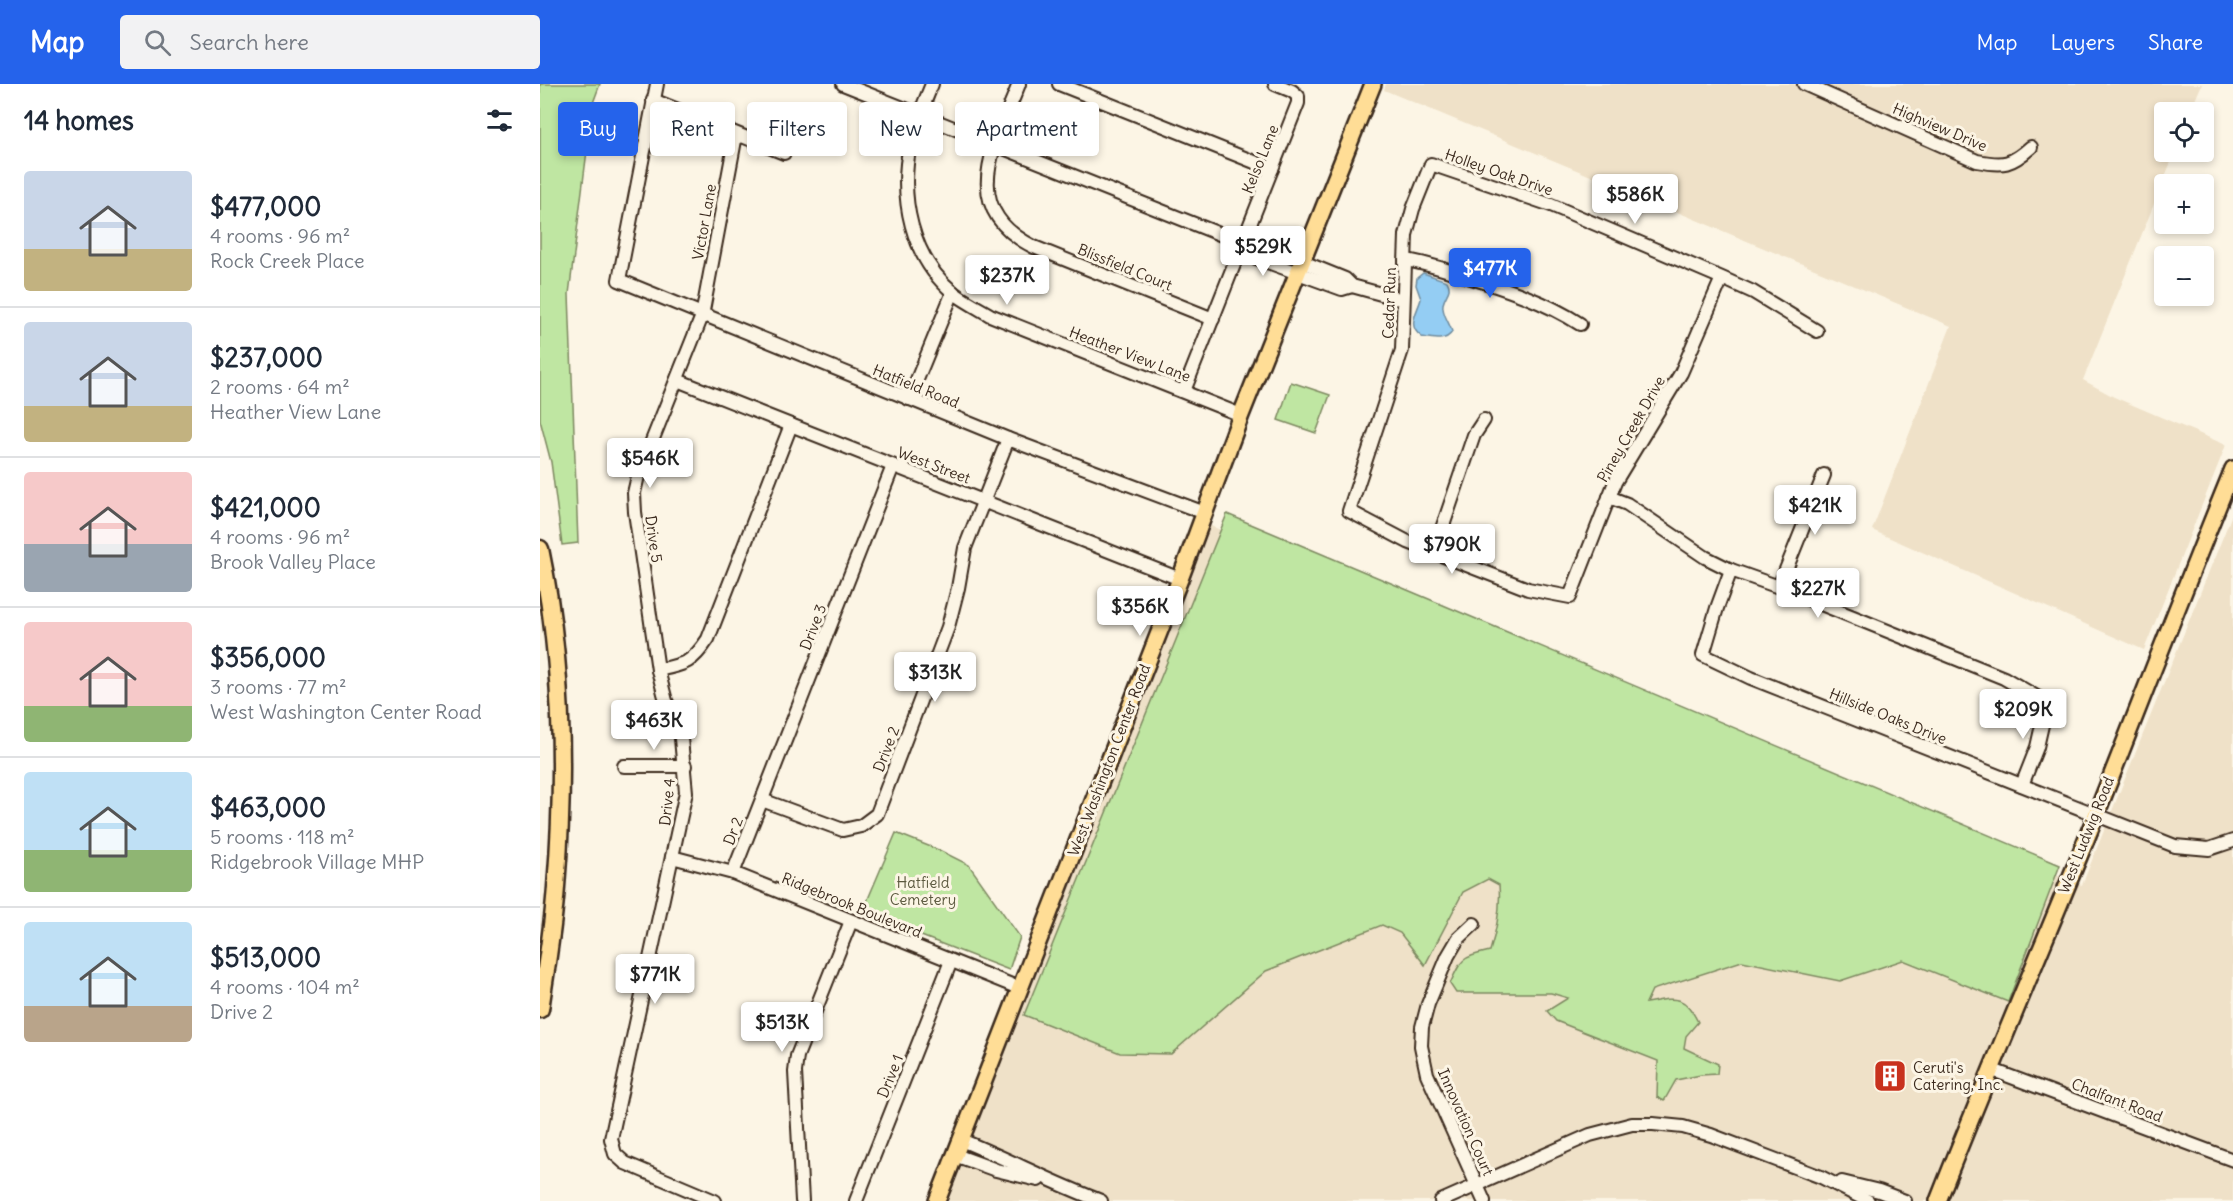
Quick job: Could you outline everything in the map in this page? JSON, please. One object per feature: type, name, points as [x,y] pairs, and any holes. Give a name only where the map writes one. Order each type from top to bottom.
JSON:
[{"type":"highway","points":[[540,549],[554,640],[560,756],[556,888],[540,1009]]},
{"type":"main road","name":"West Washington Center Road","points":[[937,1201],[1180,579],[1241,415],[1373,84]]},
{"type":"main road","name":"West Ludwig Road","points":[[1938,1201],[1990,1069],[2096,816],[2170,623],[2233,469]]},
{"type":"street","points":[[657,84],[653,100],[658,102]]},
{"type":"street","points":[[843,84],[889,102]]},
{"type":"street","name":"Heather View Lane","points":[[925,102],[932,84]]},
{"type":"street","name":"Blissfield Court","points":[[1012,102],[1019,84]]},
{"type":"street","points":[[1059,84],[1272,169]]},
{"type":"street","name":"Kelso Lane","points":[[1184,391],[1298,103],[1298,96],[1292,91],[1275,84]]},
{"type":"street","name":"Highview Drive","points":[[1804,84],[1977,161],[2009,163],[2031,147]]},
{"type":"street","name":"Hatfield Road","points":[[653,100],[619,280],[702,316],[1008,439],[1205,513]]},
{"type":"street","points":[[735,135],[747,139]]},
{"type":"street","name":"Victor Lane","points":[[702,316],[731,156]]},
{"type":"street","name":"Heather View Lane","points":[[909,156],[906,184],[908,213],[922,254],[953,292],[990,315],[1241,415]]},
{"type":"street","name":"Blissfield Court","points":[[992,156],[987,191],[992,210],[1003,226],[1017,238],[1213,319]]},
{"type":"street","points":[[1025,156],[1242,244],[1345,279],[1352,286],[1403,300]]},
{"type":"street","name":"Cedar Run","points":[[1431,164],[1408,227],[1402,350],[1349,511],[1408,542],[1434,552]]},
{"type":"street","name":"Holley Oak Drive","points":[[1431,164],[1551,206],[1722,278],[1753,292],[1817,331]]},
{"type":"street","points":[[1405,260],[1419,262],[1508,290],[1562,313],[1580,324]]},
{"type":"street","name":"Piney Creek Drive","points":[[1434,552],[1528,589],[1570,597],[1615,482],[1681,373],[1722,278]]},
{"type":"street","points":[[909,399],[953,292]]},
{"type":"street","name":"Drive 5","points":[[658,670],[634,512],[634,493],[638,476],[702,316]]},
{"type":"street","name":"West Street","points":[[677,380],[1180,579]]},
{"type":"street","points":[[1434,552],[1474,435],[1484,420]]},
{"type":"street","points":[[658,670],[684,665],[698,654],[708,639],[791,425]]},
{"type":"street","name":"Drive 2","points":[[762,800],[843,830],[861,826],[877,814],[948,627],[965,548],[1008,439]]},
{"type":"street","name":"Drive 3","points":[[762,800],[892,466]]},
{"type":"street","points":[[1779,587],[1824,475]]},
{"type":"street","points":[[1608,497],[1627,504],[1705,557],[1731,570],[1779,587],[2004,678],[2047,703],[2037,747],[2022,785]]},
{"type":"street","name":"Hillside Oaks Drive","points":[[1731,570],[1703,655],[1751,678],[2175,846],[2209,849],[2233,840]]},
{"type":"street","name":"Drive 4","points":[[658,670],[666,701],[680,728],[686,792],[611,1139],[615,1154],[625,1163],[715,1201]]},
{"type":"street","points":[[624,766],[685,766]]},
{"type":"street","name":"Dr 2","points":[[733,873],[762,800]]},
{"type":"street","name":"Ridgebrook Boulevard","points":[[672,857],[733,873],[1019,988]]},
{"type":"street","points":[[802,1201],[795,1072],[797,1056],[851,921]]},
{"type":"street","name":"Innovation Court","points":[[1474,924],[1458,939],[1448,956],[1428,1004],[1422,1028],[1421,1046],[1427,1074],[1484,1201]]},
{"type":"street","name":"Drive 1","points":[[856,1201],[951,962]]},
{"type":"street","name":"Chalfant Road","points":[[1990,1069],[2233,1160]]},
{"type":"street","points":[[1441,1201],[1590,1135],[1632,1124],[1683,1127],[1711,1135],[1821,1177],[1868,1201]]},
{"type":"street","points":[[960,1140],[1002,1157],[1056,1184],[1101,1201]]},
{"type":"street","points":[[955,1155],[996,1170],[1056,1184]]},
{"type":"street","points":[[1821,1177],[1879,1191],[1905,1201]]},
{"type":"shaded area","points":[[1386,84],[2202,84],[2194,102],[2154,102],[2154,162],[2171,162],[2166,174],[2154,174],[2154,204],[2083,380],[2114,397],[2226,445],[2144,650],[1872,530],[1951,326],[1384,90]]},
{"type":"shaded area","points":[[2233,512],[2233,1201],[941,1201],[1206,524],[2082,885]]},
{"type":"green space","points":[[540,84],[600,84],[593,102],[558,102],[558,156],[586,156],[569,294],[578,543],[562,545],[551,462],[540,420]]},
{"type":"green space","points":[[1291,382],[1330,395],[1316,433],[1278,420]]},
{"type":"green space","points":[[1227,514],[2060,865],[2008,1002],[1903,960],[1840,981],[1742,961],[1652,990],[1646,1003],[1671,999],[1688,1006],[1698,1022],[1686,1036],[1684,1048],[1718,1064],[1717,1074],[1676,1080],[1664,1101],[1657,1097],[1658,1061],[1556,1021],[1547,1011],[1568,998],[1551,993],[1456,993],[1450,984],[1457,968],[1468,957],[1490,951],[1499,910],[1499,885],[1488,879],[1463,892],[1425,965],[1400,933],[1382,925],[1266,971],[1171,1054],[1120,1053],[1024,1015]]},
{"type":"green space","name":"Hatfield Cemetery","points":[[896,833],[969,865],[1020,937],[1009,970],[862,913]]},
{"type":"water","points":[[1423,273],[1447,281],[1449,284],[1443,307],[1452,332],[1443,339],[1422,337],[1415,328],[1414,319],[1421,299],[1416,285],[1417,278]]},
{"type":"place","name":"Ceruti's Catering, Inc.","points":[[1890,1076]]}]
